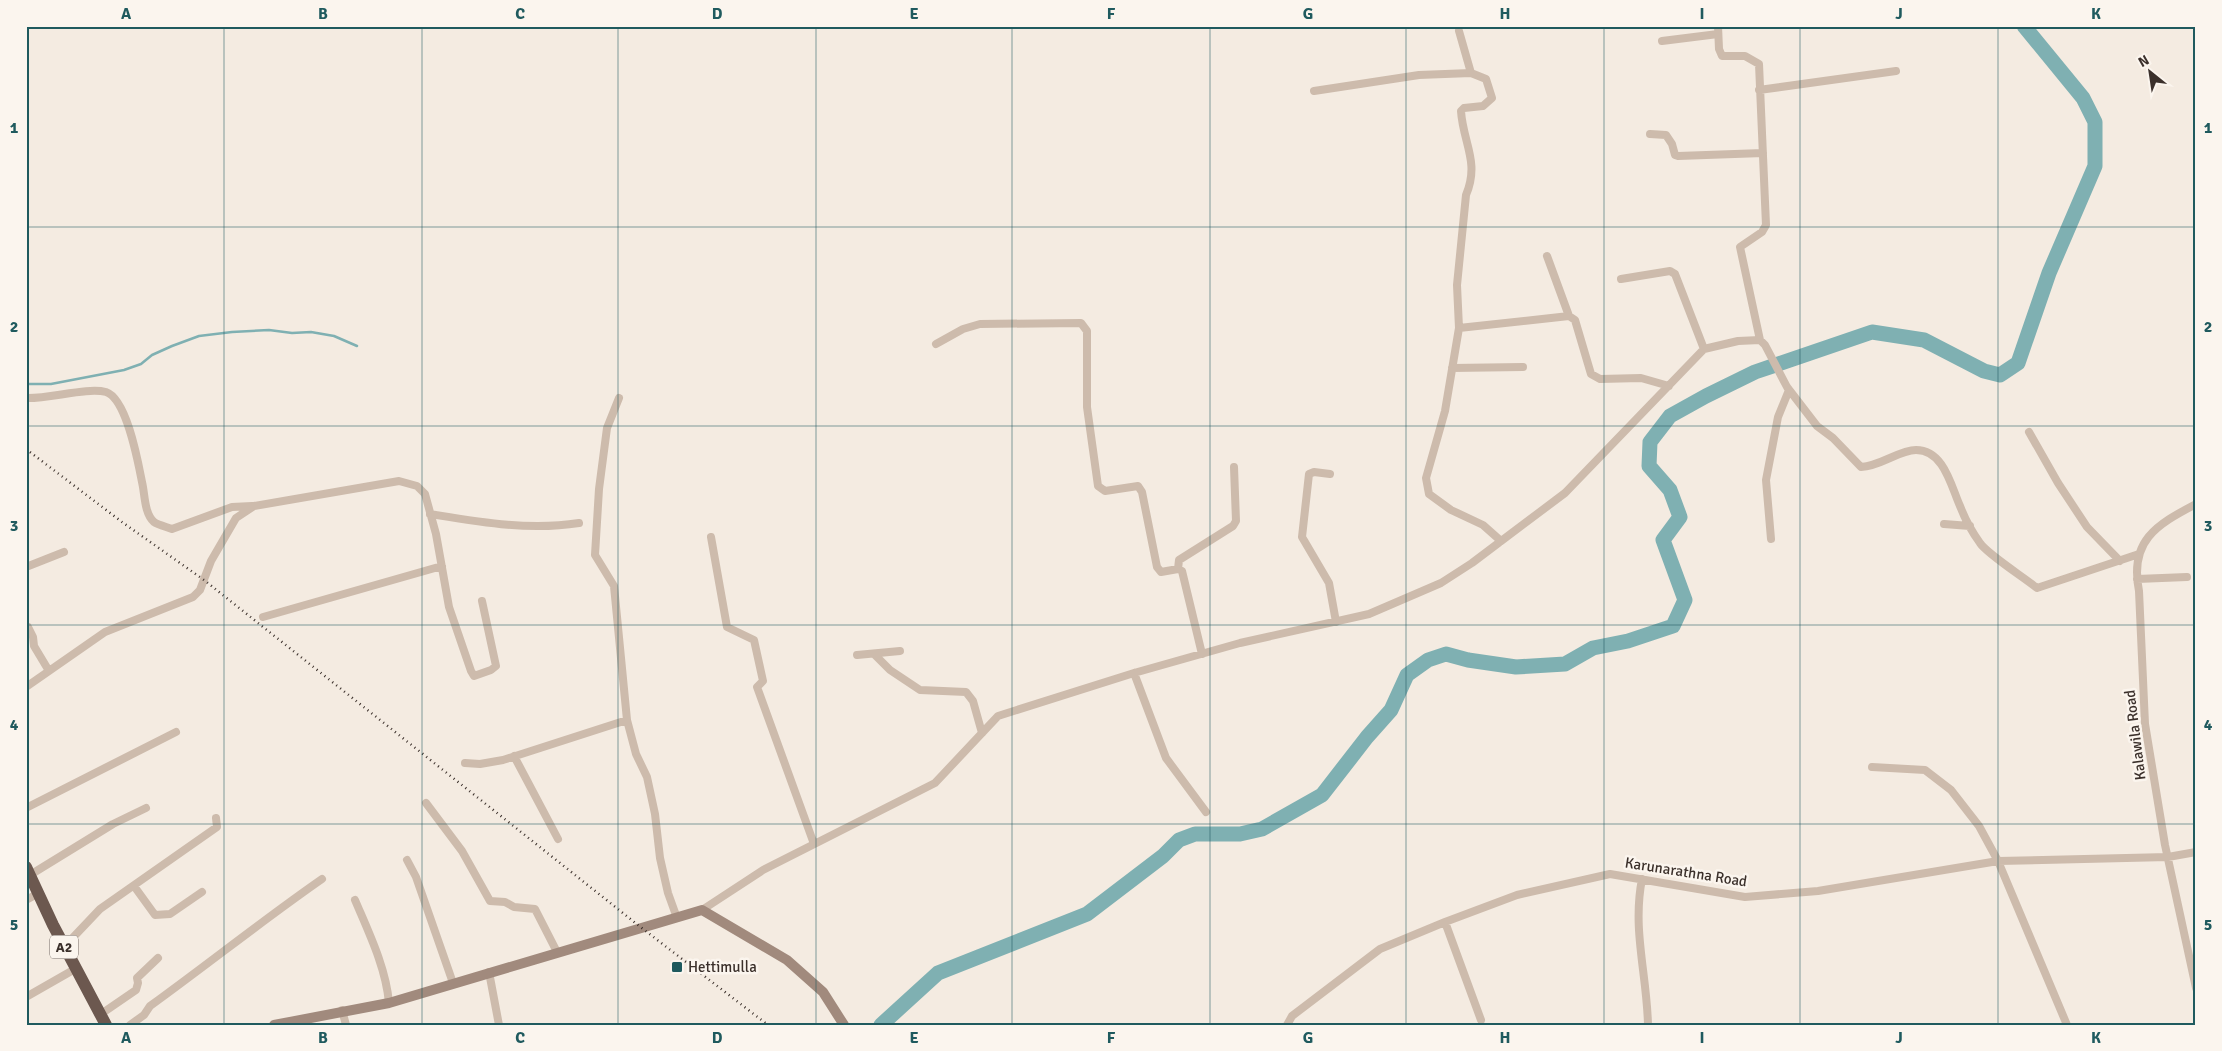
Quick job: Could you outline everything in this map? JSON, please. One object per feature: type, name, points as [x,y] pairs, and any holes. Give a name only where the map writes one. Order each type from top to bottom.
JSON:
[{"type":"highway","name":"A2","points":[[28,871],[64,948],[104,1020]]},
{"type":"main road","points":[[274,1025],[342,1010],[389,1003],[702,910],[787,960],[823,992],[844,1025]]},
{"type":"street","points":[[1662,41],[1718,30],[1722,56],[1745,56],[1759,64],[1766,225],[1762,232],[1740,247],[1762,342],[1788,388],[1817,426],[1833,438],[1861,467],[1870,467],[1914,450],[1925,452],[1936,459],[1945,468],[1960,507],[1981,545],[2037,588],[2139,554]]},
{"type":"street","points":[[1459,31],[1471,73]]},
{"type":"street","points":[[1759,90],[1896,71]]},
{"type":"street","points":[[1314,91],[1419,75],[1471,73],[1486,79],[1492,98],[1483,106],[1464,108],[1461,111],[1473,166],[1471,183],[1466,195],[1457,284],[1459,328],[1445,411],[1426,478],[1429,494],[1451,510],[1483,525],[1501,541]]},
{"type":"street","points":[[1650,134],[1666,135],[1672,144],[1675,155],[1678,156],[1762,153]]},
{"type":"street","points":[[1547,256],[1568,316]]},
{"type":"street","points":[[1621,279],[1670,271],[1675,274],[1704,349]]},
{"type":"street","points":[[1459,328],[1568,316],[1575,320],[1590,374],[1600,378],[1641,378],[1669,386]]},
{"type":"street","points":[[936,344],[963,329],[980,324],[1081,323],[1087,331],[1087,407],[1098,486],[1105,491],[1138,486],[1142,492],[1157,567],[1161,572],[1178,569],[1182,571],[1202,654]]},
{"type":"street","points":[[702,910],[763,870],[935,783],[998,716],[1134,673],[1249,641],[1369,614],[1441,583],[1472,563],[1565,493],[1704,349],[1738,341],[1762,342]]},
{"type":"street","points":[[1452,368],[1523,367]]},
{"type":"street","points":[[1771,540],[1766,480],[1778,417],[1788,388]]},
{"type":"street","points":[[26,398],[96,392],[106,392],[113,396],[122,407],[136,455],[147,508],[154,522],[172,529],[232,507],[254,506],[399,481],[417,486],[425,494],[436,534],[449,607],[474,676],[491,670],[496,666],[482,601]]},
{"type":"street","points":[[619,398],[607,428],[599,489],[595,556],[614,586],[627,720],[636,754],[647,777],[655,814],[660,858],[668,892],[677,918]]},
{"type":"street","points":[[2029,432],[2058,483],[2087,527],[2120,561]]},
{"type":"street","points":[[1178,569],[1179,560],[1233,526],[1236,521],[1234,467]]},
{"type":"street","points":[[1330,474],[1314,472],[1309,474],[1302,537],[1329,583],[1336,622]]},
{"type":"street","name":"Kalawila Road","points":[[2196,504],[2171,517],[2144,541],[2139,554],[2137,579],[2145,724],[2168,857],[2196,988]]},
{"type":"street","points":[[26,687],[105,632],[193,598],[200,590],[211,561],[236,518],[254,506]]},
{"type":"street","points":[[430,514],[508,525],[553,527],[579,523]]},
{"type":"street","points":[[1944,524],[1970,526]]},
{"type":"street","points":[[712,537],[727,627],[754,640],[764,681],[757,687],[814,844]]},
{"type":"street","points":[[26,567],[64,552]]},
{"type":"street","points":[[263,617],[442,566]]},
{"type":"street","points":[[2137,579],[2187,577]]},
{"type":"street","points":[[28,627],[33,637],[34,646],[49,671]]},
{"type":"street","points":[[858,655],[900,651]]},
{"type":"street","points":[[874,654],[890,670],[920,690],[966,692],[973,701],[982,733]]},
{"type":"street","points":[[1134,673],[1166,758],[1206,812]]},
{"type":"street","points":[[465,763],[480,764],[514,756],[627,720]]},
{"type":"street","points":[[26,808],[176,732]]},
{"type":"street","points":[[514,756],[558,839]]},
{"type":"street","points":[[1872,767],[1925,770],[1951,790],[1979,826],[1998,861],[2066,1025]]},
{"type":"street","points":[[426,803],[462,851],[490,901],[506,902],[514,907],[535,909],[557,952]]},
{"type":"street","points":[[28,871],[146,808]]},
{"type":"street","points":[[64,948],[100,910],[217,827],[216,818]]},
{"type":"street","name":"Karunarathna Road","points":[[1286,1025],[1292,1016],[1380,949],[1445,922],[1518,896],[1610,874],[1745,897],[1818,891],[1998,861],[2168,857],[2196,852]]},
{"type":"street","points":[[407,860],[416,877],[453,983]]},
{"type":"street","points":[[130,1025],[144,1015],[150,1006],[208,964],[258,924],[322,879]]},
{"type":"street","points":[[1642,879],[1637,903],[1639,942],[1648,1000],[1648,1025]]},
{"type":"street","points":[[134,886],[155,915],[170,914],[202,892]]},
{"type":"street","points":[[26,900],[39,893]]},
{"type":"street","points":[[355,900],[369,933],[387,987],[389,1003]]},
{"type":"street","points":[[1445,922],[1481,1020]]},
{"type":"street","points":[[104,1020],[136,990],[137,978],[158,958]]},
{"type":"street","points":[[26,997],[76,969]]},
{"type":"street","points":[[489,972],[499,1025]]},
{"type":"street","points":[[342,1010],[346,1025]]},
{"type":"waterway","points":[[881,1025],[938,973],[1087,914],[1163,856],[1179,840],[1195,834],[1240,834],[1262,829],[1322,795],[1367,737],[1391,710],[1407,675],[1428,660],[1446,654],[1468,660],[1516,667],[1565,664],[1593,648],[1628,641],[1673,626],[1685,600],[1663,540],[1680,517],[1670,490],[1649,466],[1650,442],[1670,416],[1755,372],[1872,332],[1924,340],[1984,371],[2000,375],[2018,363],[2049,273],[2095,166],[2095,122],[2083,98],[2024,26]]},
{"type":"waterway","points":[[26,384],[51,384],[124,370],[141,364],[152,355],[199,336],[232,332],[269,330],[292,333],[311,332],[334,336],[357,346]]},
{"type":"railway","points":[[26,449],[122,522],[204,580],[643,929],[768,1025]]},
{"type":"place","name":"Hettimulla","points":[[677,967]]}]
